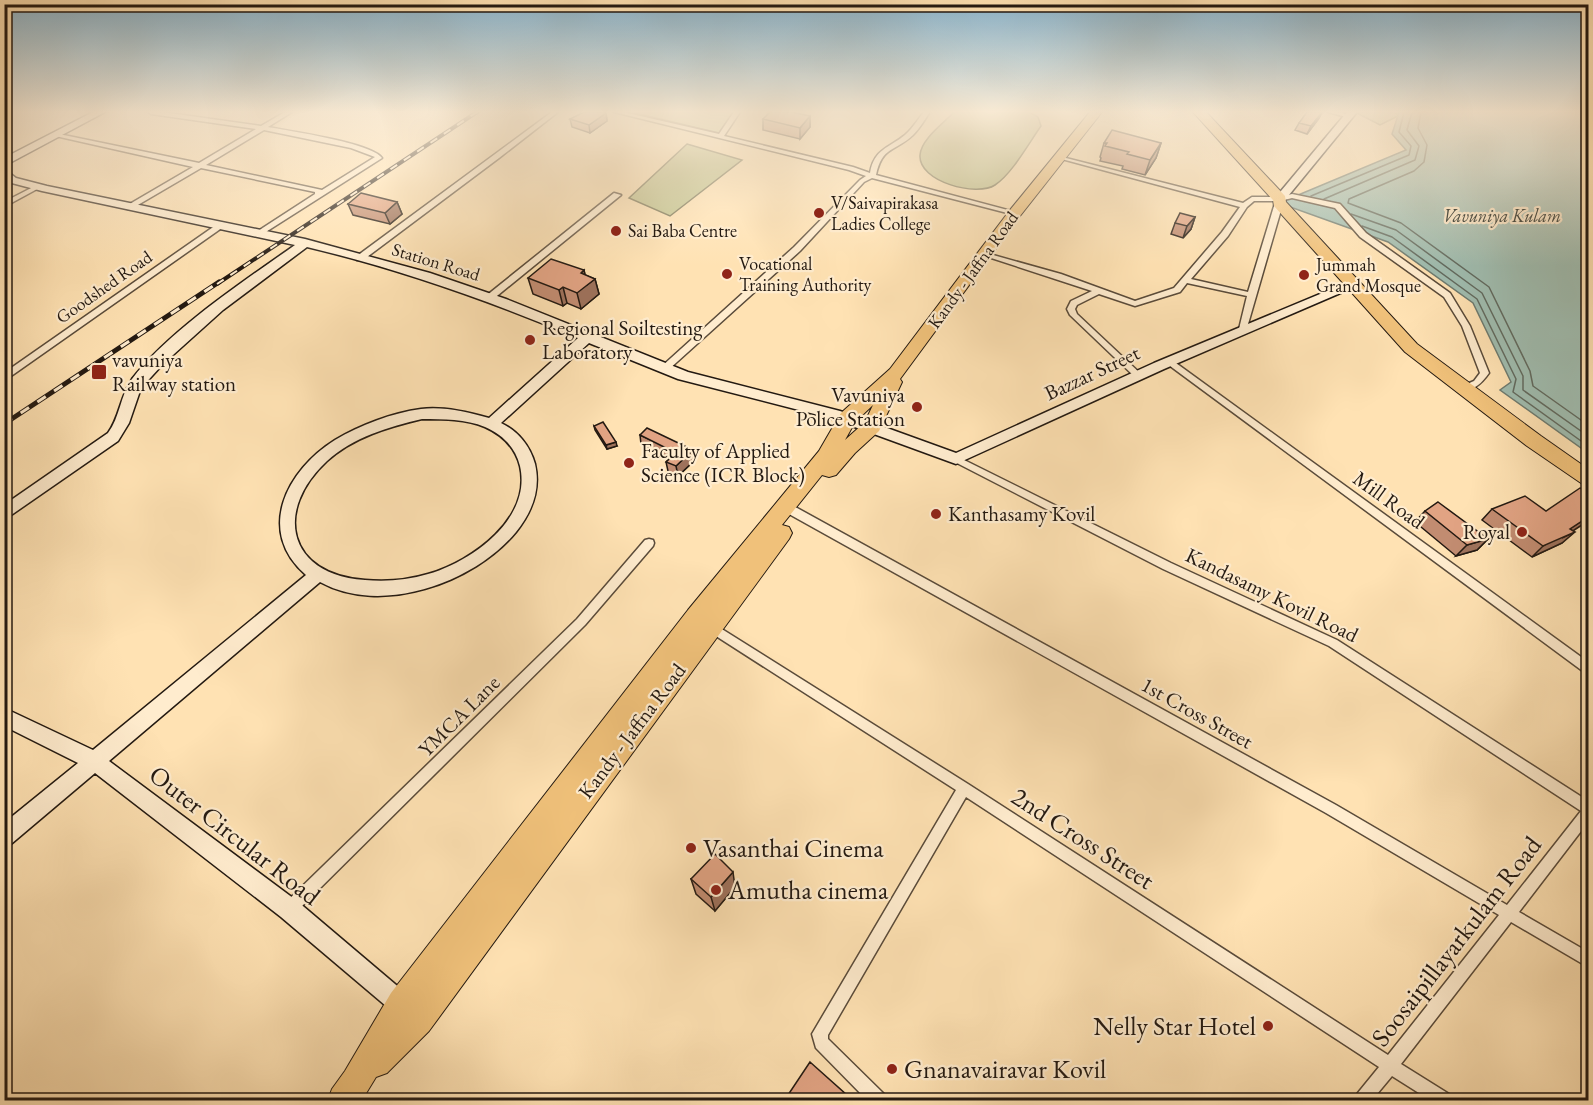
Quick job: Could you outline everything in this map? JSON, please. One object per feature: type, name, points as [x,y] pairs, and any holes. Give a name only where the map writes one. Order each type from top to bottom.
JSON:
[{"type":"highway","name":"Kandy - Jaffna Road","points":[[350,1091],[790,510],[848,418],[896,374],[1015,213],[1055,164]]},
{"type":"highway","points":[[1246,164],[1411,348],[1588,478]]},
{"type":"highway","name":"Kandy - Jaffna Road","points":[[790,510],[872,426],[896,374]]},
{"type":"street","points":[[195,164],[312,188],[319,191],[319,195]]},
{"type":"street","points":[[261,233],[370,164]]},
{"type":"street","points":[[360,258],[489,164]]},
{"type":"street","points":[[833,164],[943,197],[1015,213]]},
{"type":"street","points":[[873,175],[874,164]]},
{"type":"street","points":[[1085,164],[1244,206]]},
{"type":"street","points":[[1243,329],[1280,201],[1311,164]]},
{"type":"street","points":[[131,207],[202,165]]},
{"type":"street","points":[[664,369],[797,249],[862,181],[873,175]]},
{"type":"street","name":"Station Road","points":[[7,178],[37,187],[261,233],[360,258],[489,298],[589,336],[664,369],[718,386],[848,418]]},
{"type":"street","points":[[4,205],[37,187]]},
{"type":"street","points":[[489,298],[617,195]]},
{"type":"street","points":[[986,255],[1058,276],[1096,292],[1135,304],[1177,290],[1226,234],[1244,206],[1252,200],[1280,201],[1292,196],[1337,206],[1363,235],[1447,295],[1466,326],[1485,373],[1477,383],[1463,388]]},
{"type":"street","name":"Goodshed Road","points":[[4,378],[222,225]]},
{"type":"street","points":[[4,514],[113,437],[122,425],[128,397],[139,380],[207,314],[305,243]]},
{"type":"street","points":[[1185,280],[1251,295]]},
{"type":"street","name":"Bazzar Street","points":[[956,459],[1138,375],[1243,329],[1353,285]]},
{"type":"street","points":[[1096,292],[1074,303],[1071,309],[1074,315],[1138,375]]},
{"type":"street","points":[[492,423],[589,336]]},
{"type":"street","name":"Mill Road","points":[[1169,362],[1588,668]]},
{"type":"street","points":[[422,414],[459,414],[492,423],[514,439],[528,460],[530,485],[521,513],[500,540],[468,564],[430,581],[388,589],[349,586],[316,575],[293,552],[286,523],[294,493],[314,464],[345,440],[392,421],[422,414]]},
{"type":"street","points":[[848,418],[956,459]]},
{"type":"street","name":"Kandasamy Kovil Road","points":[[956,459],[1167,566],[1333,643],[1588,810]]},
{"type":"street","name":"1st Cross Street","points":[[790,510],[1331,809],[1588,960]]},
{"type":"street","name":"YMCA Lane","points":[[289,909],[580,622],[648,543]]},
{"type":"street","points":[[4,837],[316,575]]},
{"type":"street","name":"2nd Cross Street","points":[[704,622],[1390,1064],[1443,1101]]},
{"type":"street","name":"Outer Circular Road","points":[[4,716],[94,761],[289,909],[410,1011]]},
{"type":"street","points":[[878,1101],[821,1043],[820,1034],[964,788]]},
{"type":"street","name":"Soosaipillayarkulam Road","points":[[1363,1101],[1588,810]]},
{"type":"green space","points":[[666,164],[737,164],[670,216],[629,198]]},
{"type":"green space","points":[[1016,164],[995,185],[975,189],[950,185],[938,180],[922,165]]},
{"type":"water","name":"Vavuniya Kulam","points":[[1373,164],[1588,164],[1588,453],[1500,390],[1511,382],[1473,303],[1388,242],[1279,203]]},
{"type":"building","points":[[361,193],[397,202],[385,213],[348,204]]},
{"type":"building","points":[[1180,213],[1195,217],[1187,226],[1175,223]]},
{"type":"building","points":[[551,259],[584,270],[581,273],[595,279],[577,293],[563,287],[559,290],[528,278]]},
{"type":"building","points":[[603,422],[616,442],[606,445],[594,426]]},
{"type":"building","points":[[647,428],[693,450],[676,466],[666,462],[676,453],[640,435]]},
{"type":"building","points":[[1580,488],[1588,492],[1588,517],[1570,529],[1575,532],[1543,546],[1492,509],[1525,496],[1546,511]]},
{"type":"building","points":[[1438,502],[1488,539],[1467,545],[1425,511]]},
{"type":"building","points":[[715,854],[733,872],[711,897],[691,879]]},
{"type":"building","points":[[810,1062],[848,1096],[845,1101],[794,1101],[788,1095]]},
{"type":"railway","points":[[217,284],[399,164]]},
{"type":"railway","points":[[4,424],[219,282]]},
{"type":"place","name":"V/Saivapirakasa Ladies College","points":[[819,213]]},
{"type":"place","name":"Sai Baba Centre","points":[[616,231]]},
{"type":"place","name":"Vocational Training Authority","points":[[727,274]]},
{"type":"place","name":"Jummah Grand Mosque","points":[[1304,275]]},
{"type":"place","name":"Regional Soiltesting Laboratory","points":[[530,340]]},
{"type":"place","name":"vavuniya Railway station","points":[[99,372]]},
{"type":"place","name":"Vavuniya Police Station","points":[[917,407]]},
{"type":"place","name":"Faculty of Applied Science (ICR Block)","points":[[629,463]]},
{"type":"place","name":"Kanthasamy Kovil","points":[[936,514]]},
{"type":"place","name":"Royal","points":[[1522,532]]},
{"type":"place","name":"Vasanthai Cinema","points":[[691,848]]},
{"type":"place","name":"Amutha cinema","points":[[716,890]]},
{"type":"place","name":"Nelly Star Hotel","points":[[1268,1026]]},
{"type":"place","name":"Gnanavairavar Kovil","points":[[892,1069]]}]
